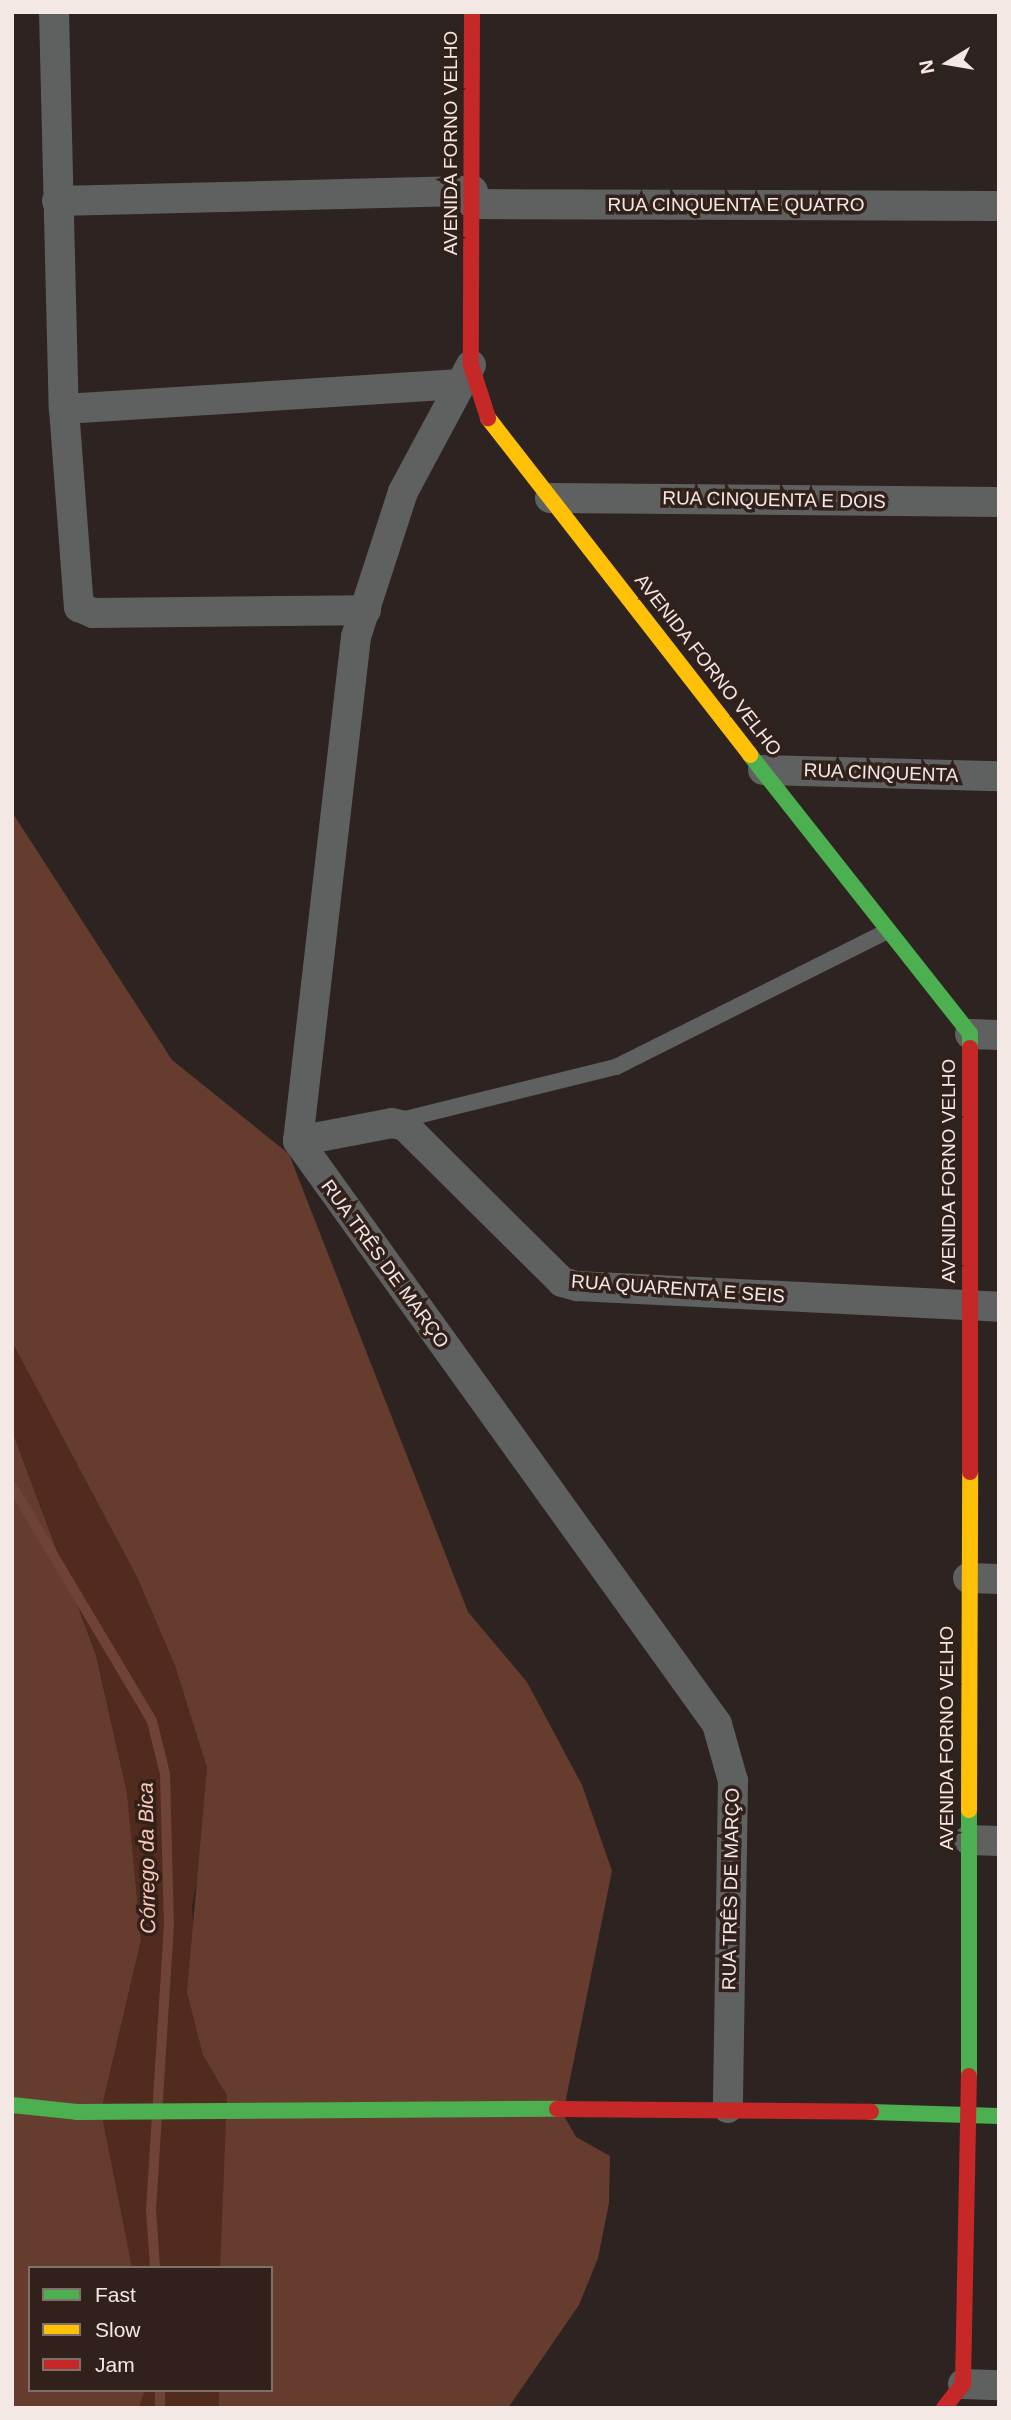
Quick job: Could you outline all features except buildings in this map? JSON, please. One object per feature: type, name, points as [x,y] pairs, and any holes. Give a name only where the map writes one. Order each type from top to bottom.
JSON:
[{"type":"street","points":[[54,12],[64,409],[79,607],[93,613],[366,610]]},
{"type":"street","name":"AVENIDA FORNO VELHO","points":[[472,12],[473,198],[466,374],[490,424],[891,930],[984,1035],[969,1307],[970,2115],[963,2384]]},
{"type":"street","name":"RUA CINQUENTA E QUATRO","points":[[57,201],[473,198],[999,206]]},
{"type":"street","points":[[64,409],[466,374]]},
{"type":"street","points":[[392,1122],[298,1141],[356,637],[403,492],[466,374]]},
{"type":"street","name":"RUA CINQUENTA E DOIS","points":[[550,498],[999,502]]},
{"type":"street","name":"RUA CINQUENTA","points":[[764,770],[999,776]]},
{"type":"street","name":"RUA QUARENTA E SEIS","points":[[392,1122],[414,1134],[562,1282],[999,1307]]},
{"type":"street","name":"RUA TRÊS DE MARÇO","points":[[298,1141],[717,1724],[733,1782],[728,2108]]},
{"type":"street","points":[[968,1578],[999,1578]]},
{"type":"street","points":[[969,1840],[999,1841]]},
{"type":"street","points":[[12,2105],[47,2111],[77,2112],[223,2109],[728,2108],[999,2116]]},
{"type":"street","points":[[12,2117],[47,2111]]},
{"type":"street","points":[[944,2408],[963,2384],[999,2385]]},
{"type":"lane","points":[[392,1122],[616,1067],[891,930]]},
{"type":"shaded area","points":[[12,812],[172,1060],[289,1154],[468,1612],[527,1682],[582,1785],[612,1871],[563,2114],[576,2137],[610,2156],[609,2203],[598,2258],[579,2305],[508,2408],[219,2408],[219,2392],[273,2392],[273,2266],[220,2266],[227,2096],[203,2055],[187,1992],[207,1768],[175,1666],[137,1577],[12,1342]]},
{"type":"shaded area","points":[[12,1342],[137,1577],[175,1666],[207,1768],[204,1843],[192,1907],[203,2055],[227,2096],[230,2128],[220,2266],[132,2266],[101,2111],[141,1940],[127,1793],[96,1654],[12,1431]]},
{"type":"shaded area","points":[[12,1431],[96,1655],[127,1793],[141,1940],[101,2111],[132,2266],[28,2266],[28,2392],[144,2392],[139,2408],[12,2408]]},
{"type":"shaded area","points":[[144,2392],[219,2392],[219,2408],[139,2408]]},
{"type":"waterway","name":"Córrego da Bica","points":[[12,1486],[152,1721],[165,1774],[169,1924],[151,2209],[155,2266]]},
{"type":"waterway","name":"Córrego da Bica","points":[[160,2392],[160,2408]]},
{"type":"traffic: fast","points":[[750,755],[970,1034],[970,1048]]},
{"type":"traffic: fast","points":[[969,1810],[969,2076]]},
{"type":"traffic: fast","points":[[12,2105],[77,2112],[557,2109]]},
{"type":"traffic: fast","points":[[871,2112],[999,2116]]},
{"type":"traffic: slow","points":[[488,418],[750,755]]},
{"type":"traffic: slow","points":[[969,1810],[970,1472]]},
{"type":"traffic: jam","points":[[472,12],[471,365],[488,418]]},
{"type":"traffic: jam","points":[[970,1048],[970,1472]]},
{"type":"traffic: jam","points":[[944,2408],[963,2384],[969,2076]]},
{"type":"traffic: jam","points":[[557,2109],[871,2112]]}]
